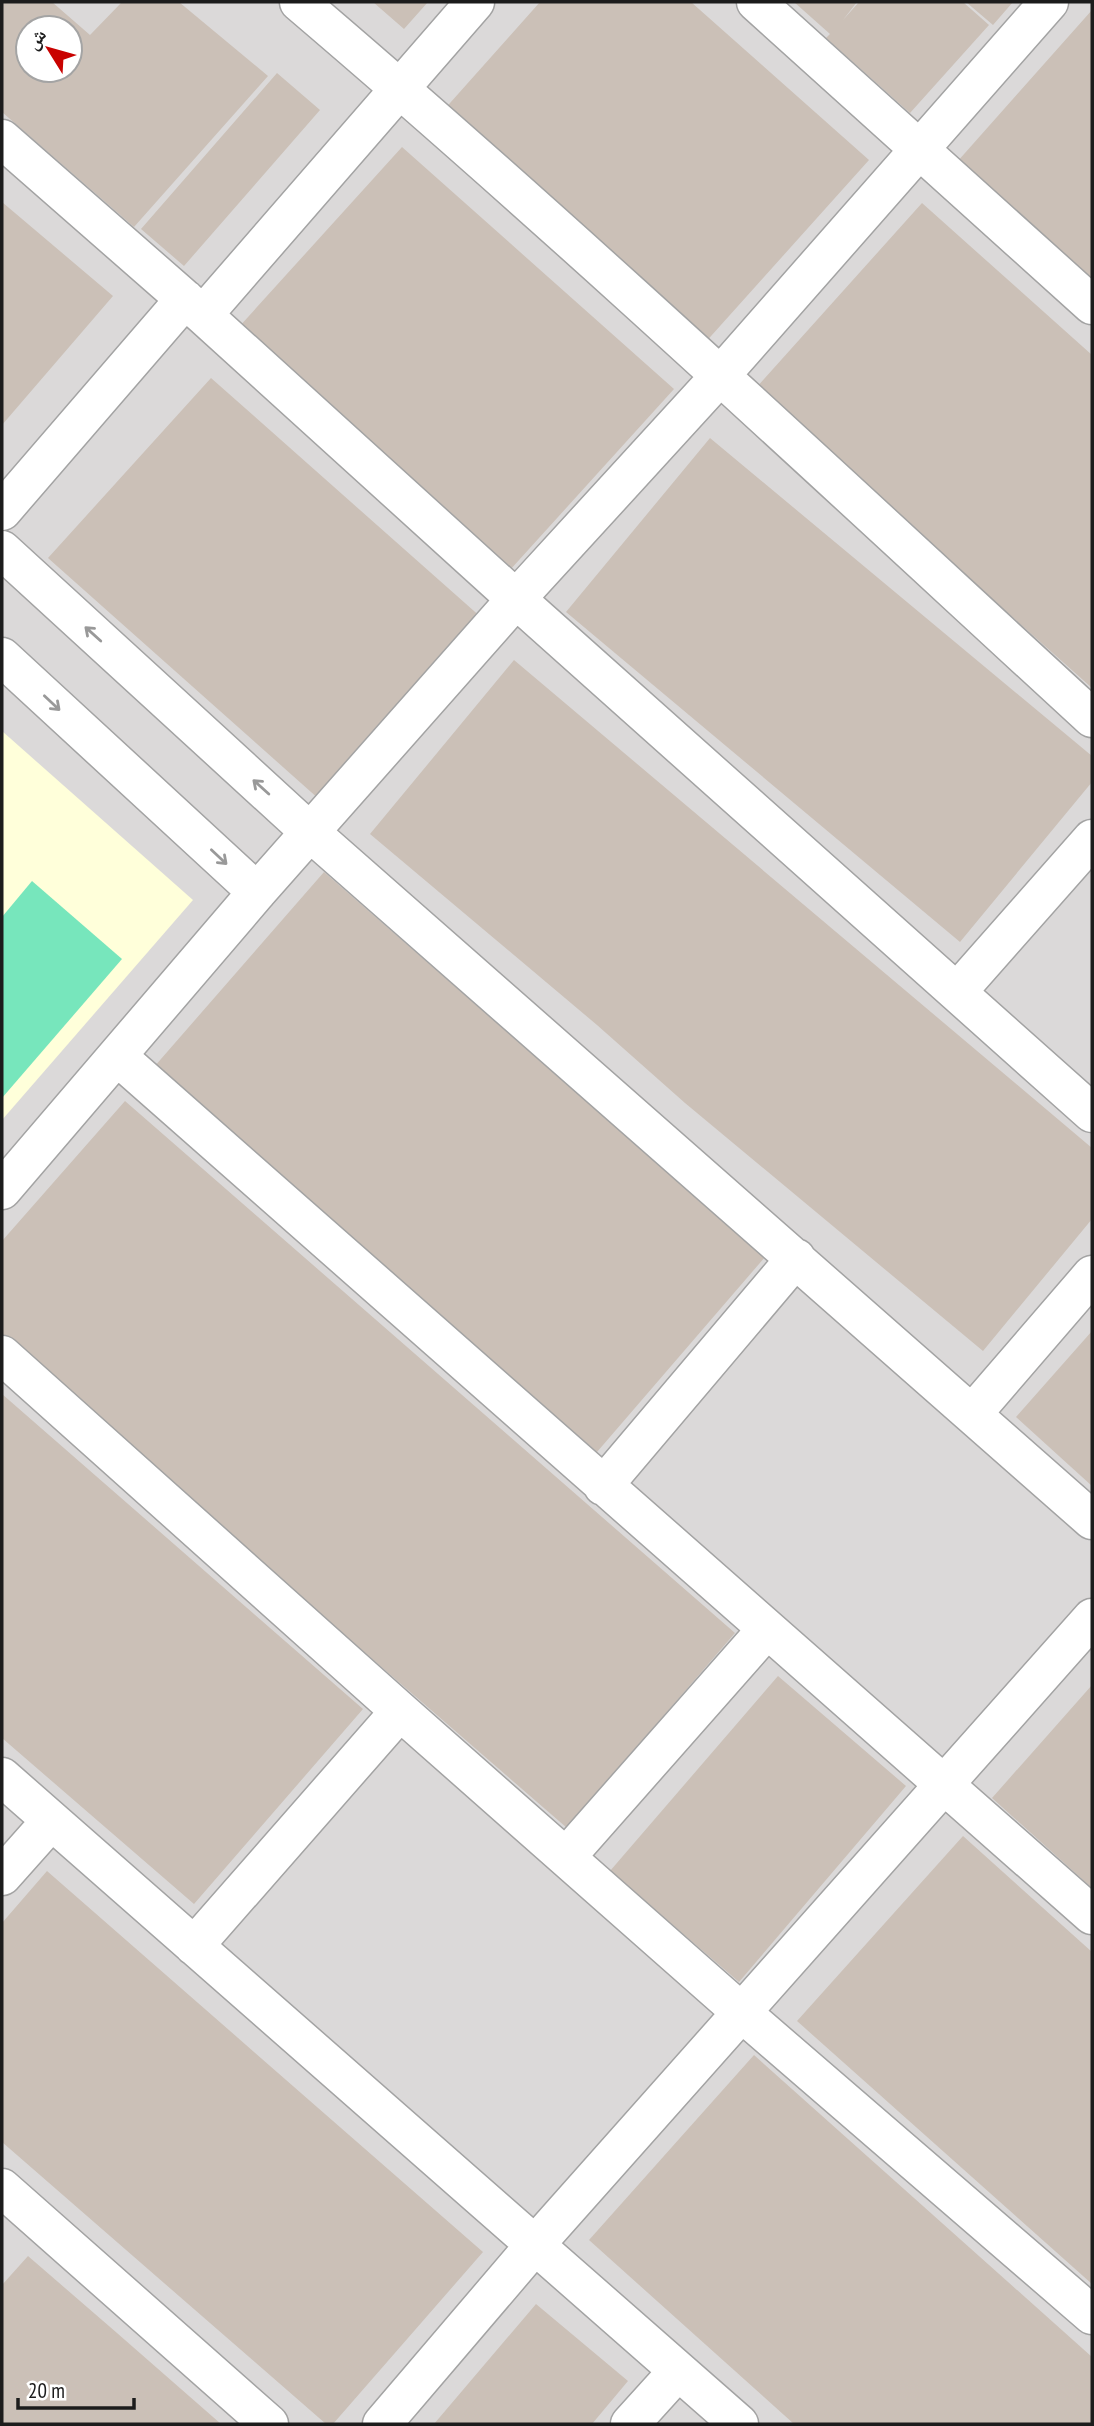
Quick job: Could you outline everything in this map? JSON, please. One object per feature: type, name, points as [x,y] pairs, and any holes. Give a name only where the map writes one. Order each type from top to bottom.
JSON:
[{"type":"street","points":[[299,2],[400,88],[720,376],[1092,718]]},
{"type":"street","points":[[2,511],[400,88],[475,2]]},
{"type":"street","points":[[756,2],[1092,305]]},
{"type":"street","points":[[2,1190],[257,892],[312,833],[516,599],[720,376],[1049,2]]},
{"type":"street","points":[[2,139],[194,307],[516,599],[1092,1113]]},
{"type":"street","points":[[2,550],[312,833],[1092,1520]]},
{"type":"street","points":[[2,657],[257,892]]},
{"type":"street","points":[[957,992],[1092,839]]},
{"type":"street","points":[[117,1056],[1092,1914]]},
{"type":"street","points":[[603,1486],[796,1258]]},
{"type":"street","points":[[973,1413],[1092,1275]]},
{"type":"street","points":[[2,1355],[741,2012],[1092,2315]]},
{"type":"street","points":[[382,2424],[534,2246],[1092,1618]]},
{"type":"street","points":[[566,1857],[767,1629]]},
{"type":"street","points":[[194,1946],[400,1711]]},
{"type":"street","points":[[2,1777],[739,2424]]},
{"type":"street","points":[[2,1876],[51,1821]]},
{"type":"street","points":[[8,2206],[269,2424]]},
{"type":"street","points":[[630,2424],[678,2371]]},
{"type":"shaded area","points":[[2,2],[1092,2],[1092,2424],[2,2424]]},
{"type":"shaded area","points":[[2,731],[193,900],[2,1120]]},
{"type":"green space","points":[[32,881],[122,959],[2,1098],[2,917]]},
{"type":"building","points":[[2,2],[52,2],[66,14],[14,14],[14,84],[84,84],[84,30],[90,35],[122,2],[179,2],[268,76],[134,227],[2,112]]},
{"type":"building","points":[[373,2],[428,2],[404,29]]},
{"type":"building","points":[[540,2],[691,2],[869,160],[703,345],[442,112]]},
{"type":"building","points":[[794,2],[857,2],[843,20],[859,2],[963,2],[989,25],[910,113],[826,38],[830,34]]},
{"type":"building","points":[[966,2],[1013,2],[993,25]]},
{"type":"building","points":[[1092,10],[1092,284],[957,162]]},
{"type":"building","points":[[277,73],[320,110],[184,266],[141,229]]},
{"type":"building","points":[[402,147],[674,389],[510,570],[238,328]]},
{"type":"building","points":[[2,202],[113,296],[2,425]]},
{"type":"building","points":[[922,203],[1092,355],[1092,688],[756,388]]},
{"type":"building","points":[[211,378],[483,619],[320,800],[48,558]]},
{"type":"building","points":[[710,438],[1092,756],[1092,782],[960,942],[566,612]]},
{"type":"building","points":[[514,660],[1092,1148],[1092,1219],[983,1351],[685,1103],[597,1025],[370,834]]},
{"type":"building","points":[[324,872],[765,1257],[597,1452],[154,1067]]},
{"type":"building","points":[[125,1101],[735,1633],[567,1828],[2,1338],[2,1241]]},
{"type":"building","points":[[1092,1331],[1092,1486],[1016,1417]]},
{"type":"building","points":[[2,1394],[363,1709],[194,1904],[2,1738]]},
{"type":"building","points":[[778,1676],[906,1786],[739,1982],[610,1871]]},
{"type":"building","points":[[1092,1685],[1092,1888],[992,1798]]},
{"type":"building","points":[[963,1836],[1092,1952],[1092,2284],[797,2021]]},
{"type":"building","points":[[47,1871],[483,2252],[333,2424],[326,2424],[2,2142],[2,1923]]},
{"type":"building","points":[[754,2055],[1092,2357],[1092,2424],[794,2424],[589,2240]]},
{"type":"building","points":[[28,2256],[221,2424],[2,2424],[2,2285]]},
{"type":"building","points":[[536,2304],[628,2381],[592,2424],[434,2424]]}]
